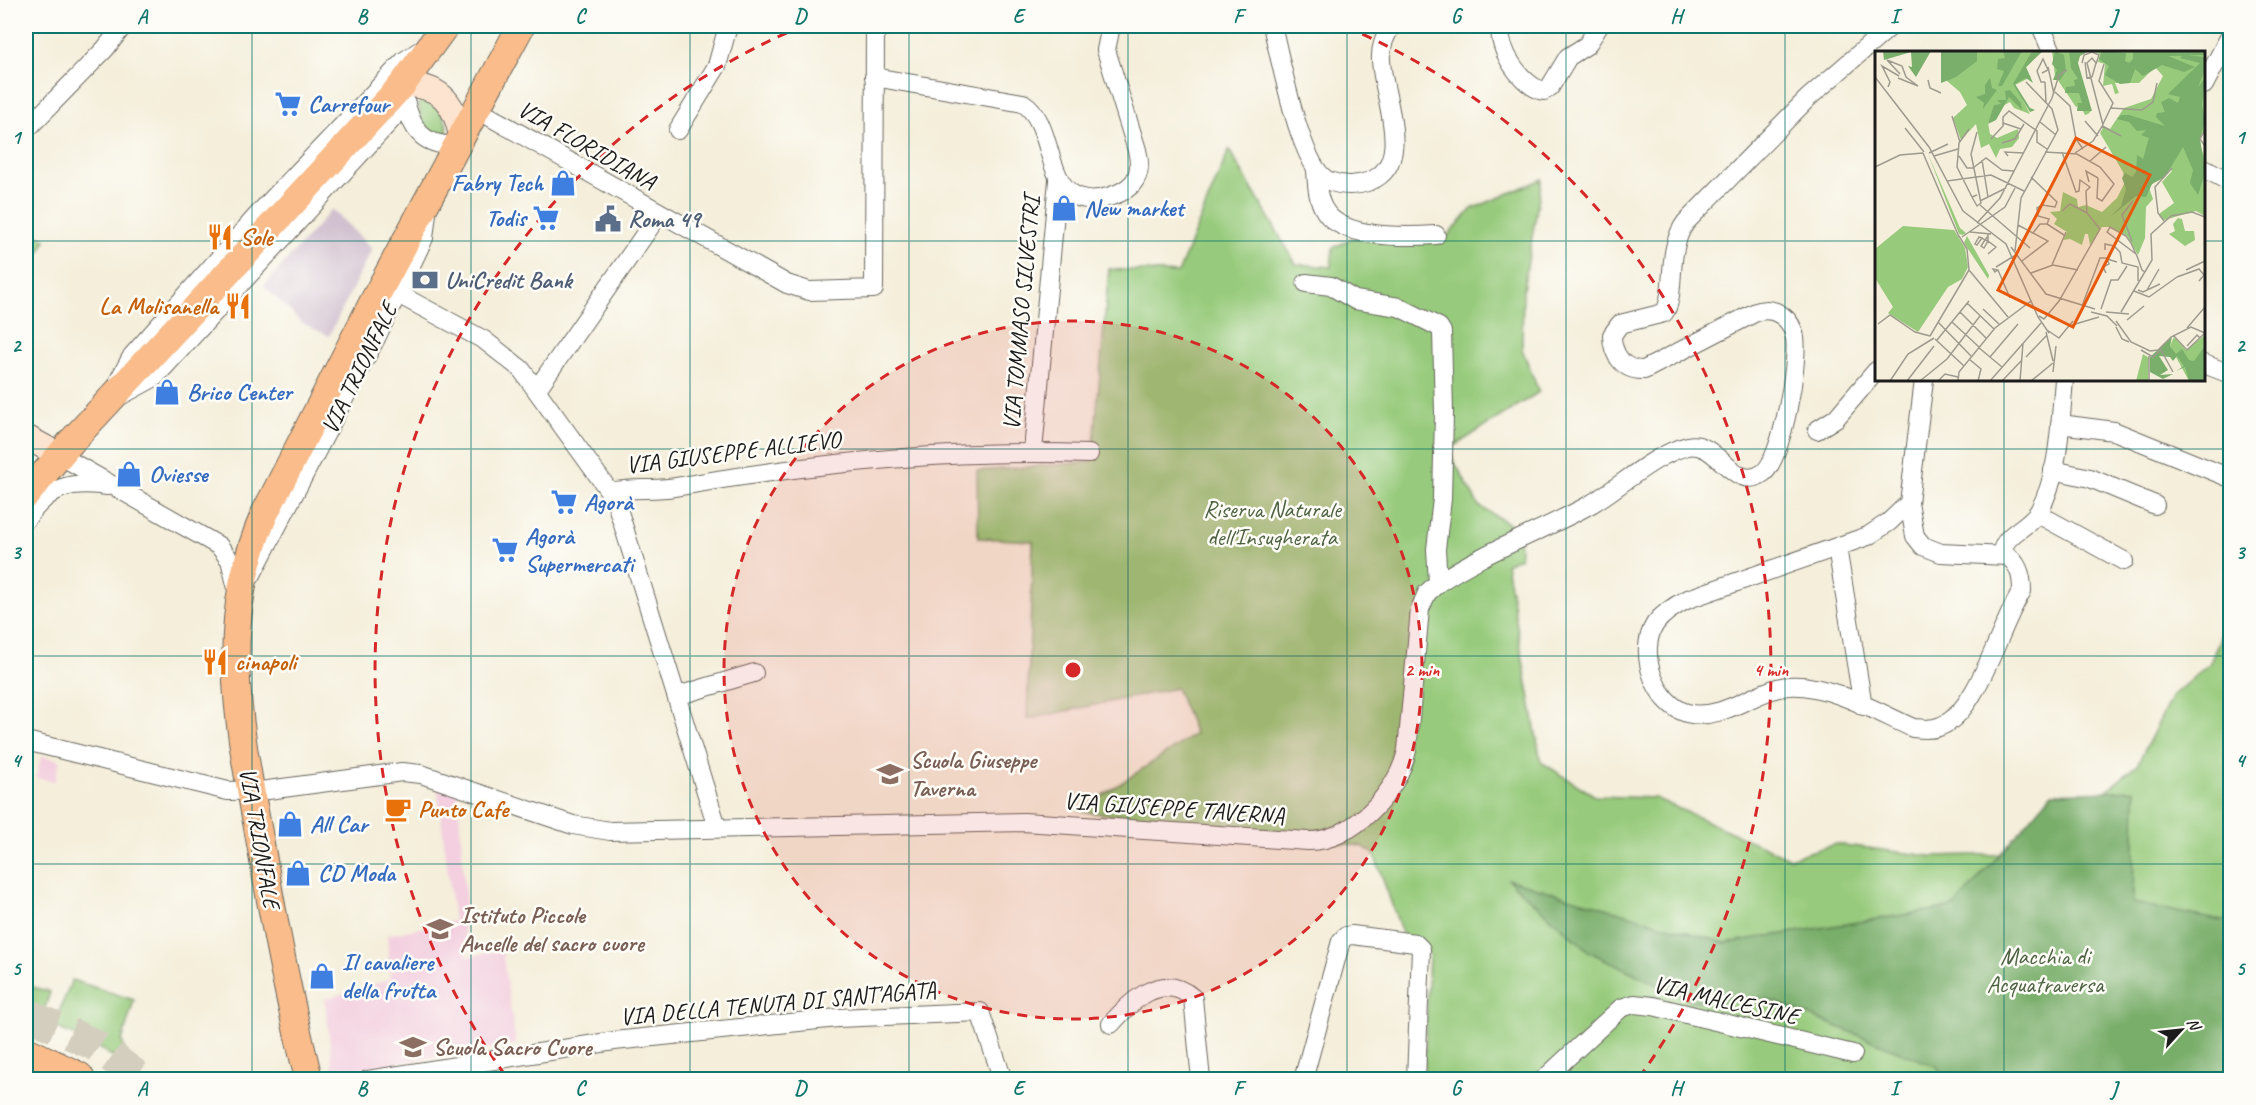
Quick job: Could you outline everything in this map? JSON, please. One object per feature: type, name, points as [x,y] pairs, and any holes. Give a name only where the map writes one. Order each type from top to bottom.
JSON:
[{"type":"highway","points":[[26,1053],[78,1078]]},
{"type":"main road","points":[[26,495],[110,401],[404,94],[428,48],[445,26]]},
{"type":"main road","name":"VIA TRIONFALE","points":[[309,1080],[279,947],[235,687],[234,646],[238,594],[252,544],[265,513],[517,30]]},
{"type":"main road","points":[[404,94],[429,87],[442,96],[455,114],[459,140]]},
{"type":"main road","points":[[26,437],[61,456]]},
{"type":"main road","points":[[26,1077],[31,1080]]},
{"type":"street","points":[[26,130],[105,49],[123,26]]},
{"type":"street","points":[[678,130],[717,66],[728,26]]},
{"type":"street","points":[[875,26],[874,77],[1023,103],[1040,121],[1058,180],[1076,196],[1095,199],[1121,192],[1137,176],[1140,164],[1105,46],[1111,26]]},
{"type":"street","points":[[1272,26],[1305,150],[1316,170],[1328,180],[1354,185],[1372,180],[1389,165],[1394,152],[1381,58],[1384,39],[1391,26]]},
{"type":"street","points":[[1501,26],[1499,39],[1509,60],[1530,84],[1541,91],[1550,87],[1568,57],[1587,45],[1599,26]]},
{"type":"street","name":"VIA GIUSEPPE TAVERNA","points":[[26,741],[207,787],[251,791],[412,772],[449,781],[585,828],[633,832],[717,827],[1024,822],[1308,841],[1331,839],[1360,823],[1396,780],[1403,766],[1407,750],[1420,609],[1424,598],[1438,583],[1591,504],[1664,457],[1686,446],[1707,449],[1733,471],[1748,477],[1761,474],[1772,462],[1784,417],[1796,351],[1793,330],[1782,315],[1767,309],[1756,312],[1644,370],[1626,366],[1616,355],[1612,338],[1617,326],[1661,315],[1667,309],[1679,231],[1693,214],[1808,98],[1892,26]]},
{"type":"street","points":[[2041,26],[2052,51]]},
{"type":"street","points":[[2205,83],[2230,36]]},
{"type":"street","points":[[110,401],[132,356],[263,209],[404,61],[428,48]]},
{"type":"street","name":"VIA FLORIDIANA","points":[[476,109],[659,214],[799,289],[874,289],[874,77]]},
{"type":"street","points":[[404,94],[421,136],[439,145],[459,140]]},
{"type":"street","points":[[2205,169],[2230,182]]},
{"type":"street","points":[[1316,170],[1318,198],[1325,212],[1345,228],[1365,232],[1436,235]]},
{"type":"street","name":"VIA TOMMASO SILVESTRI","points":[[1033,452],[1058,180]]},
{"type":"street","name":"VIA TRIONFALE","points":[[238,594],[263,558],[377,336],[424,238],[429,198]]},
{"type":"street","points":[[537,389],[659,214]]},
{"type":"street","points":[[1306,283],[1331,286],[1355,300],[1399,308],[1439,327],[1442,332],[1442,499],[1436,549],[1438,583]]},
{"type":"street","name":"VIA GIUSEPPE ALLIEVO","points":[[396,293],[484,339],[521,369],[611,492],[625,489],[674,488],[793,467],[965,453],[1089,453]]},
{"type":"street","points":[[2205,364],[2230,374]]},
{"type":"street","points":[[1817,430],[1831,423],[1875,372]]},
{"type":"street","points":[[1909,503],[1878,530],[1679,604],[1663,616],[1653,628],[1650,643],[1651,670],[1658,688],[1668,702],[1690,713],[1719,711],[1765,692],[1794,686],[1819,690],[1913,728],[1927,730],[1942,726],[1954,717],[1978,685],[2022,591],[2018,567],[2013,560],[2001,555],[1951,555],[1923,546],[1912,530],[1909,503],[1924,381]]},
{"type":"street","points":[[2001,555],[2005,541],[2038,514],[2053,470],[2064,381]]},
{"type":"street","points":[[2060,424],[2110,430],[2230,478]]},
{"type":"street","points":[[61,456],[219,546],[228,555],[238,594]]},
{"type":"street","points":[[2053,470],[2090,478],[2155,505]]},
{"type":"street","points":[[26,519],[40,502],[68,484],[88,483],[118,488]]},
{"type":"street","points":[[611,492],[621,513],[717,827]]},
{"type":"street","points":[[2038,514],[2124,561]]},
{"type":"street","points":[[1837,547],[1863,706]]},
{"type":"street","points":[[677,696],[754,673]]},
{"type":"street","points":[[1303,1080],[1341,941],[1346,936],[1352,935],[1415,943],[1421,949],[1416,1080]]},
{"type":"street","points":[[1111,1024],[1129,1002],[1148,989],[1173,987],[1185,990],[1193,998],[1201,1080]]},
{"type":"street","name":"VIA MALCESINE","points":[[1543,1080],[1614,1014],[1635,1004],[1653,1006],[1854,1054]]},
{"type":"street","name":"VIA DELLA TENUTA DI SANT'AGATA","points":[[368,1080],[614,1041],[838,1018],[980,1012],[1003,1080]]},
{"type":"shaded area","points":[[332,209],[372,249],[329,336],[302,323],[264,286]]},
{"type":"shaded area","points":[[41,756],[60,760],[55,781],[36,778]]},
{"type":"shaded area","name":"Istituto Piccole Ancelle del sacro cuore","points":[[457,784],[467,922],[463,923],[467,957],[502,950],[516,1044],[333,1073],[325,999],[390,979],[387,935],[454,921],[437,786]]},
{"type":"green space","points":[[419,93],[439,109],[448,133],[430,132],[426,128],[420,114]]},
{"type":"green space","name":"Riserva Naturale dell'Insugherata","points":[[1229,150],[1296,264],[1331,267],[1333,248],[1352,238],[1442,242],[1472,209],[1542,179],[1523,290],[1522,349],[1539,392],[1448,450],[1479,506],[1519,530],[1520,557],[1506,564],[1541,762],[1595,796],[1655,798],[1789,858],[1836,844],[1930,856],[2031,854],[2137,765],[2172,696],[2210,663],[2230,612],[2230,1079],[1424,1079],[1429,954],[1403,936],[1374,854],[1362,846],[1079,811],[1195,734],[1176,688],[1027,719],[1033,541],[978,538],[977,471],[1090,462],[1094,443],[1109,269],[1178,273]]},
{"type":"green space","points":[[26,229],[46,240],[26,277]]},
{"type":"green space","name":"Macchia di Acquatraversa","points":[[2135,790],[2133,903],[2222,921],[2230,919],[2230,1079],[1942,1079],[1938,1067],[1765,998],[1691,1001],[1590,952],[1507,879],[1725,943],[1954,907],[2053,793]]},
{"type":"green space","points":[[72,980],[134,1000],[122,1041],[130,1070],[94,1044],[53,1026]]},
{"type":"green space","points":[[26,985],[50,992],[41,1020],[26,1015]]},
{"type":"tunnel","points":[[26,1014],[95,1045],[142,1080]]},
{"type":"place","name":"Carrefour","points":[[288,104]]},
{"type":"place","name":"Fabry Tech","points":[[563,183]]},
{"type":"place","name":"New market","points":[[1064,208]]},
{"type":"place","name":"Todis","points":[[546,218]]},
{"type":"place","name":"Roma 49","points":[[608,219]]},
{"type":"place","name":"Sole","points":[[220,237]]},
{"type":"place","name":"UniCredit Bank","points":[[425,280]]},
{"type":"place","name":"La Molisanella","points":[[238,306]]},
{"type":"place","name":"Brico Center","points":[[167,392]]},
{"type":"place","name":"Oviesse","points":[[129,474]]},
{"type":"place","name":"Agorà","points":[[564,502]]},
{"type":"place","name":"Agorà Supermercati","points":[[505,550]]},
{"type":"place","name":"cinapoli","points":[[215,662]]},
{"type":"place","name":"Scuola Giuseppe Taverna","points":[[890,774]]},
{"type":"place","name":"Punto Cafe","points":[[398,809]]},
{"type":"place","name":"All Car","points":[[290,824]]},
{"type":"place","name":"CD Moda","points":[[298,873]]},
{"type":"place","name":"Istituto Piccole Ancelle del sacro cuore","points":[[440,929]]},
{"type":"place","name":"Il cavaliere della frutta","points":[[322,976]]},
{"type":"place","name":"Scuola Sacro Cuore","points":[[413,1047]]}]
